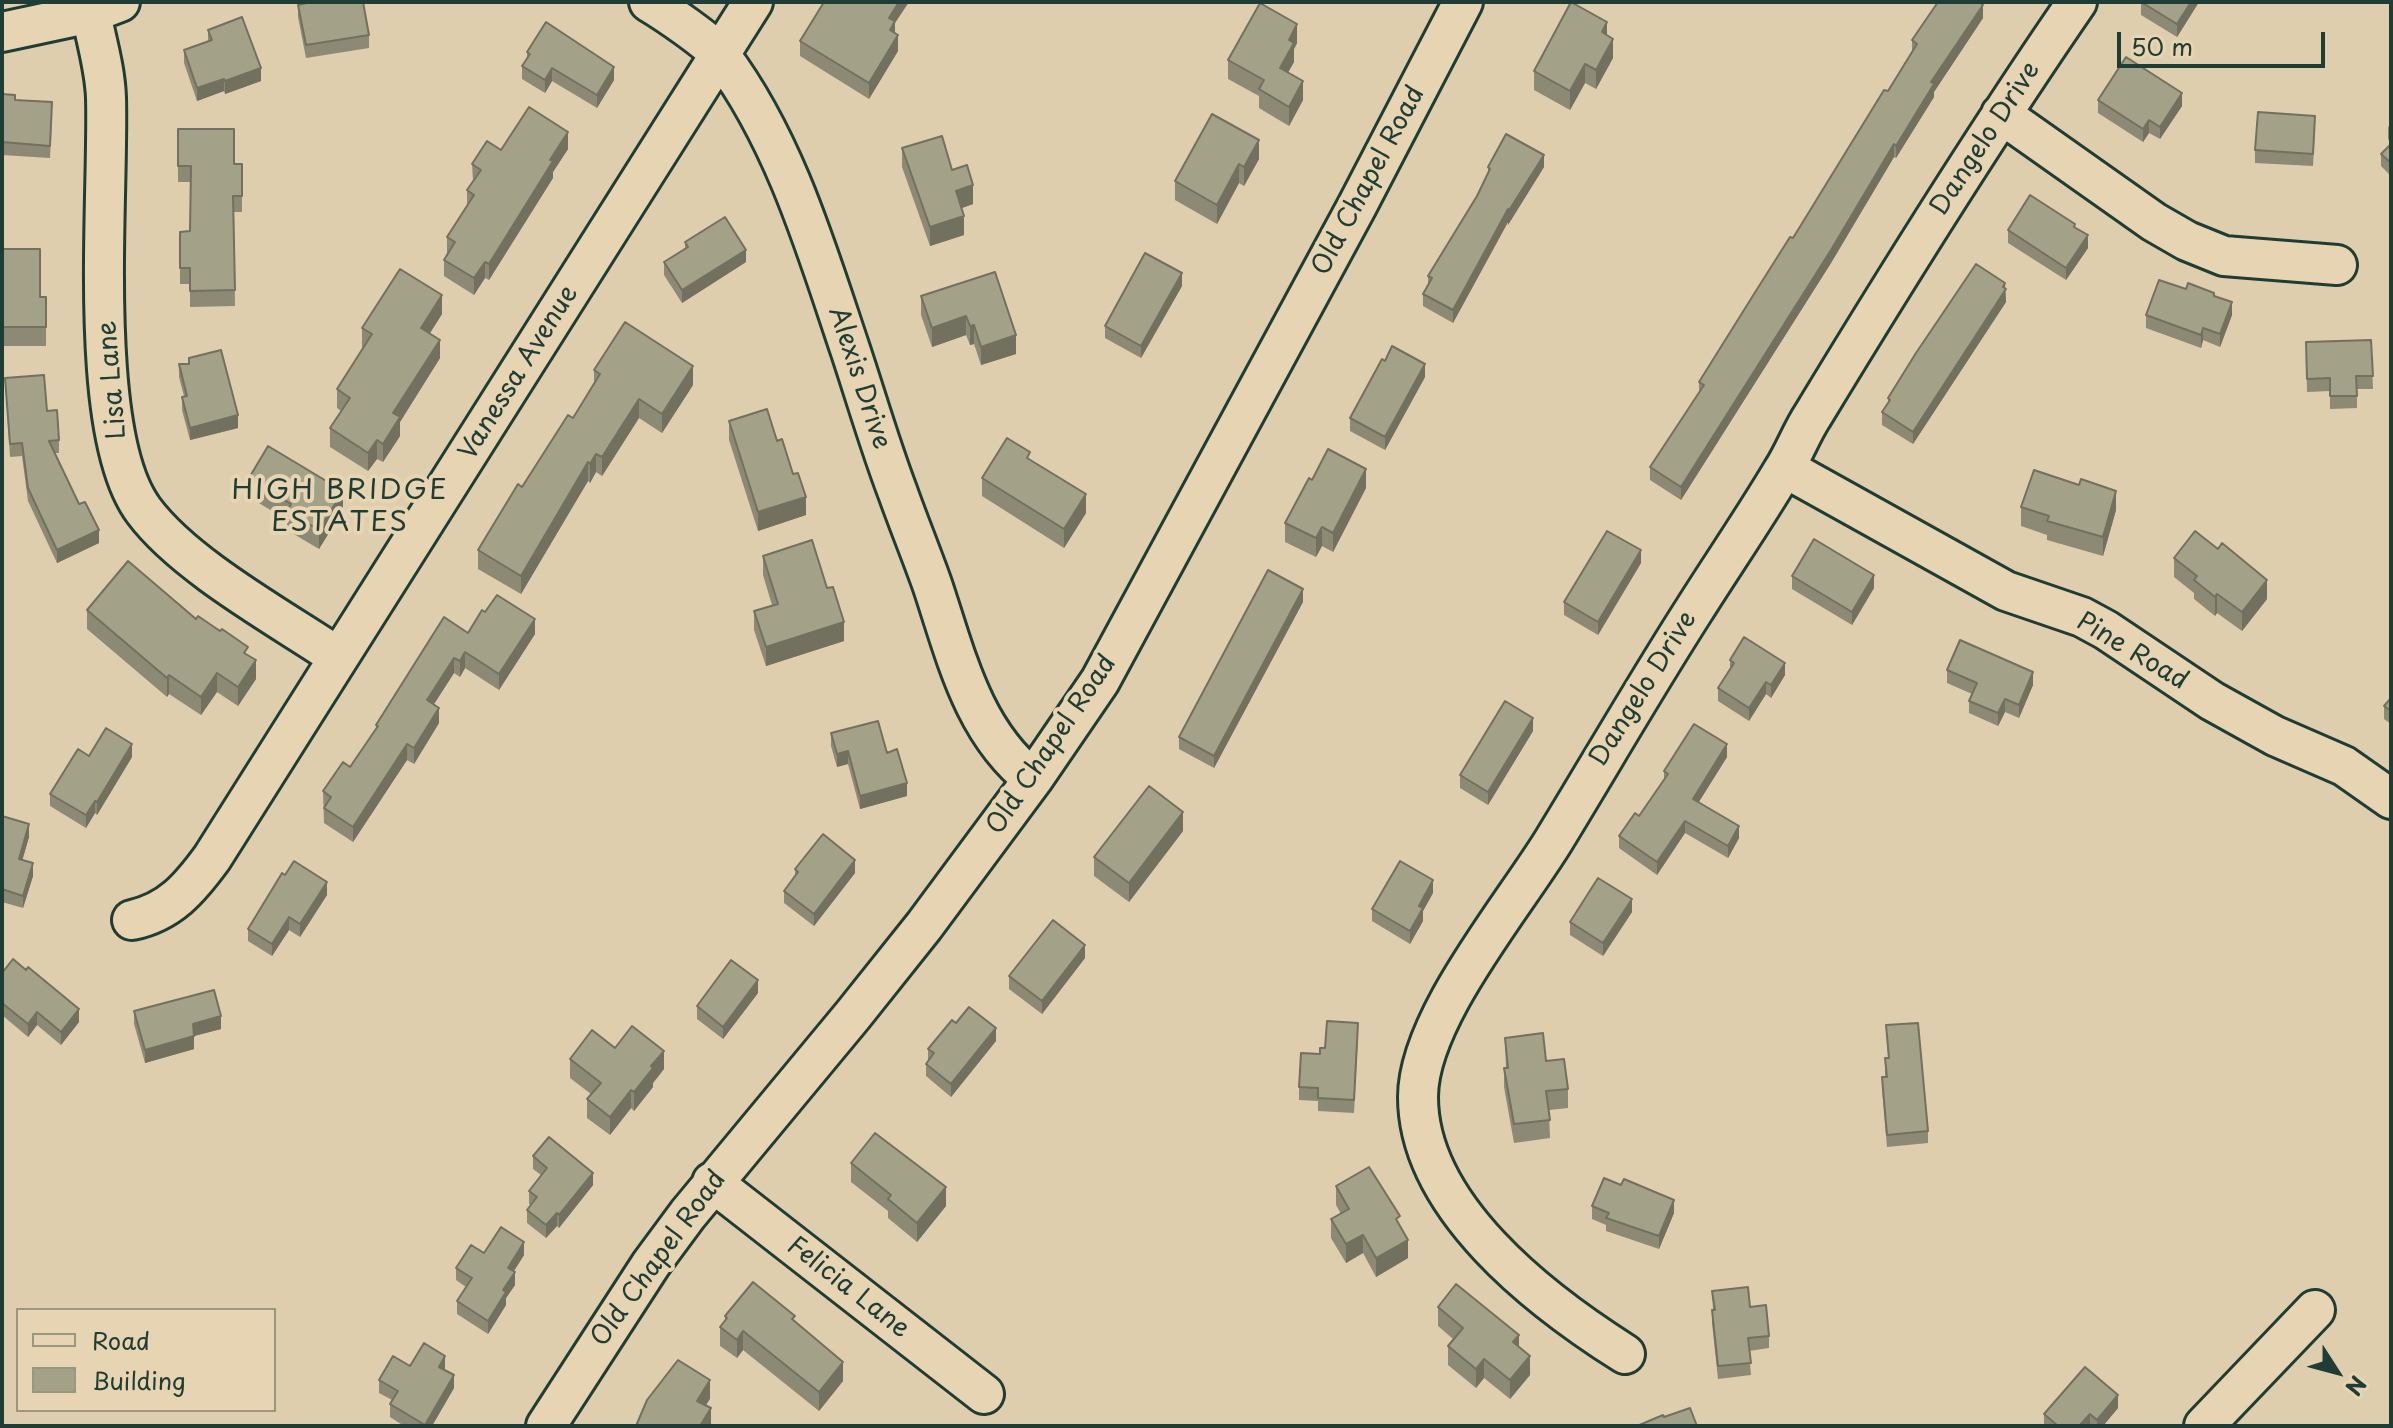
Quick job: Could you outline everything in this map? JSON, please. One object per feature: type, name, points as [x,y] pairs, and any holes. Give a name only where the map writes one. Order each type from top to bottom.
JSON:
[{"type":"street","name":"Alexis Drive","points":[[649,2],[720,54],[751,104],[781,162],[806,220],[970,697],[982,722],[999,746],[1033,779]]},
{"type":"street","name":"Vanessa Avenue","points":[[132,920],[160,912],[185,893],[198,877],[753,2]]},
{"type":"street","name":"Old Chapel Road","points":[[546,1426],[651,1264],[712,1182],[853,1015],[1033,779],[1100,681],[1357,206],[1463,2]]},
{"type":"street","name":"Dangelo Drive","points":[[1625,1354],[1586,1329],[1494,1252],[1454,1199],[1426,1145],[1420,1121],[1419,1076],[1423,1058],[1458,988],[1785,468],[1810,419],[2001,114],[2077,2]]},
{"type":"street","points":[[2,32],[100,6]]},
{"type":"street","name":"Lisa Lane","points":[[100,6],[106,95],[108,377],[115,431],[128,483],[144,511],[170,539],[229,585],[338,657]]},
{"type":"street","points":[[2001,114],[2154,222],[2187,241],[2224,256],[2337,265]]},
{"type":"street","name":"Pine Road","points":[[1785,468],[2006,591],[2082,617],[2106,630],[2212,701],[2275,736],[2344,766],[2391,799]]},
{"type":"street","name":"Felicia Lane","points":[[712,1182],[984,1394]]},
{"type":"street","points":[[2204,1426],[2315,1310]]},
{"type":"building","points":[[363,2],[369,35],[306,45],[298,5]]},
{"type":"building","points":[[824,2],[899,2],[889,18],[895,21],[890,30],[898,35],[869,83],[800,41]]},
{"type":"building","points":[[1571,2],[1607,22],[1602,32],[1613,39],[1596,70],[1585,64],[1570,91],[1534,71]]},
{"type":"building","points":[[1938,2],[1979,2],[1983,5],[1931,82],[1934,84],[1896,146],[1894,144],[1681,487],[1650,467],[1704,385],[1699,382],[1790,237],[1793,238],[1884,90],[1888,91],[1917,44],[1912,40]]},
{"type":"building","points":[[2141,2],[2191,2],[2177,24]]},
{"type":"building","points":[[1260,3],[1297,24],[1289,40],[1294,43],[1280,68],[1303,81],[1289,107],[1259,89],[1264,80],[1228,60]]},
{"type":"building","points":[[242,17],[261,68],[197,88],[184,50],[212,40],[208,30]]},
{"type":"building","points":[[546,22],[614,67],[597,95],[552,68],[545,80],[522,66]]},
{"type":"building","points":[[2126,57],[2182,93],[2160,127],[2149,120],[2143,129],[2098,100]]},
{"type":"building","points":[[2,94],[15,95],[15,100],[52,102],[50,146],[2,142]]},
{"type":"building","points":[[529,107],[568,132],[489,264],[485,262],[474,278],[444,260],[455,242],[447,237],[474,195],[467,190],[481,170],[472,164],[487,141],[501,150]]},
{"type":"building","points":[[2258,112],[2315,116],[2313,154],[2255,150]]},
{"type":"building","points":[[1212,114],[1259,140],[1244,167],[1239,164],[1217,205],[1175,181]]},
{"type":"building","points":[[178,129],[234,129],[234,164],[242,164],[242,196],[233,196],[235,290],[190,291],[190,268],[180,268],[180,232],[190,231],[191,166],[178,166]]},
{"type":"building","points":[[1506,134],[1544,155],[1508,212],[1508,209],[1453,310],[1423,294],[1432,278],[1428,276],[1477,196]]},
{"type":"building","points":[[942,136],[952,170],[967,165],[973,185],[956,191],[964,216],[930,227],[902,148]]},
{"type":"building","points":[[2391,144],[2391,163],[2381,154]]},
{"type":"building","points":[[2030,195],[2088,235],[2066,268],[2008,230]]},
{"type":"building","points":[[725,217],[746,250],[682,290],[664,262],[688,247],[685,242]]},
{"type":"building","points":[[2,249],[40,249],[40,297],[46,297],[46,327],[2,327]]},
{"type":"building","points":[[1145,253],[1182,273],[1141,346],[1105,326]]},
{"type":"building","points":[[1976,264],[2005,283],[2003,287],[2006,289],[1913,432],[1882,412],[1916,353]]},
{"type":"building","points":[[400,269],[442,295],[421,328],[440,340],[393,413],[400,417],[383,444],[377,440],[368,453],[330,428],[350,398],[337,389],[372,334],[362,328]]},
{"type":"building","points":[[995,272],[1016,335],[981,347],[974,325],[970,326],[966,316],[932,328],[921,296]]},
{"type":"building","points":[[2159,280],[2186,289],[2188,283],[2232,302],[2220,334],[2203,328],[2201,335],[2146,315]]},
{"type":"building","points":[[625,322],[693,366],[662,414],[639,399],[602,457],[596,454],[590,464],[588,462],[521,576],[478,550],[518,484],[522,487],[568,415],[573,418],[600,374],[594,370]]},
{"type":"building","points":[[2371,340],[2373,376],[2356,376],[2357,396],[2330,396],[2330,378],[2307,379],[2306,342]]},
{"type":"building","points":[[1392,346],[1425,364],[1385,437],[1350,418]]},
{"type":"building","points":[[221,350],[238,415],[190,428],[182,397],[187,396],[179,364],[189,364],[189,358]]},
{"type":"building","points":[[44,375],[47,411],[57,410],[59,440],[49,441],[79,504],[85,502],[99,530],[57,550],[28,488],[22,443],[10,444],[5,378]]},
{"type":"building","points":[[767,409],[777,441],[782,439],[793,474],[798,473],[806,497],[758,512],[729,421]]},
{"type":"building","points":[[1007,438],[1030,452],[1027,458],[1086,494],[1064,529],[982,478]]},
{"type":"building","points":[[268,446],[343,491],[319,530],[287,511],[291,504],[249,478]]},
{"type":"building","points":[[1328,449],[1366,469],[1333,533],[1322,527],[1316,538],[1285,523]]},
{"type":"building","points":[[2034,470],[2079,485],[2081,479],[2116,491],[2103,537],[2047,521],[2049,516],[2021,507]]},
{"type":"building","points":[[1607,531],[1641,550],[1598,622],[1564,602]]},
{"type":"building","points":[[2195,531],[2218,549],[2222,543],[2267,580],[2242,612],[2217,594],[2215,597],[2194,580],[2197,576],[2174,558]]},
{"type":"building","points":[[1814,539],[1874,575],[1852,612],[1792,576]]},
{"type":"building","points":[[812,540],[827,588],[833,587],[844,622],[766,647],[754,611],[778,604],[763,556]]},
{"type":"building","points":[[128,561],[196,619],[198,616],[248,647],[244,653],[256,660],[238,687],[217,673],[201,697],[169,675],[167,678],[87,610]]},
{"type":"building","points":[[1268,570],[1303,589],[1214,756],[1179,737]]},
{"type":"building","points":[[497,595],[535,619],[499,674],[465,652],[460,661],[454,658],[427,700],[439,708],[414,748],[407,744],[353,827],[324,808],[331,797],[323,791],[343,762],[350,767],[444,617],[468,633],[482,610],[485,612]]},
{"type":"building","points":[[1744,637],[1785,663],[1771,685],[1766,682],[1749,708],[1718,688],[1734,663],[1730,660]]},
{"type":"building","points":[[1960,640],[2033,672],[2019,705],[2005,699],[1998,713],[1969,701],[1977,683],[1947,670]]},
{"type":"building","points":[[2391,698],[2391,711],[2384,706]]},
{"type":"building","points":[[1505,701],[1533,718],[1488,792],[1460,775]]},
{"type":"building","points":[[878,721],[887,753],[897,749],[907,783],[860,796],[848,751],[837,754],[831,733]]},
{"type":"building","points":[[1694,724],[1727,744],[1693,799],[1739,826],[1728,846],[1685,821],[1657,862],[1619,836],[1635,813],[1639,816],[1668,774],[1664,771]]},
{"type":"building","points":[[106,728],[132,744],[86,815],[50,794],[78,749],[89,756]]},
{"type":"building","points":[[1149,786],[1183,812],[1129,883],[1094,857]]},
{"type":"building","points":[[2,816],[29,824],[19,859],[33,863],[23,896],[2,889]]},
{"type":"building","points":[[823,834],[855,860],[814,914],[784,891],[798,872],[795,869]]},
{"type":"building","points":[[294,861],[327,882],[300,924],[289,917],[272,944],[248,929],[282,873],[285,875]]},
{"type":"building","points":[[1400,861],[1433,880],[1410,931],[1372,909]]},
{"type":"building","points":[[1598,878],[1632,899],[1603,943],[1570,922]]},
{"type":"building","points":[[1053,920],[1085,945],[1042,1001],[1009,976]]},
{"type":"building","points":[[13,959],[26,970],[28,967],[79,1009],[61,1032],[37,1012],[28,1024],[2,1003],[2,973]]},
{"type":"building","points":[[731,960],[758,980],[723,1027],[697,1006]]},
{"type":"building","points":[[214,990],[221,1016],[193,1024],[194,1036],[145,1050],[134,1011]]},
{"type":"building","points":[[969,1007],[996,1028],[951,1084],[926,1064],[934,1053],[928,1049],[952,1020],[956,1023]]},
{"type":"building","points":[[1327,1021],[1358,1023],[1354,1100],[1318,1098],[1318,1088],[1299,1087],[1301,1053],[1320,1054],[1320,1048],[1325,1048]]},
{"type":"building","points":[[1918,1023],[1928,1131],[1887,1135],[1882,1077],[1887,1077],[1885,1058],[1889,1058],[1886,1025]]},
{"type":"building","points":[[632,1026],[664,1051],[634,1092],[631,1090],[610,1117],[587,1099],[601,1083],[570,1059],[592,1030],[615,1048]]},
{"type":"building","points":[[1543,1033],[1546,1061],[1564,1059],[1568,1089],[1546,1091],[1550,1120],[1514,1124],[1504,1068],[1508,1068],[1505,1038]]},
{"type":"building","points":[[875,1133],[946,1187],[917,1223],[888,1199],[891,1195],[851,1163]]},
{"type":"building","points":[[549,1137],[593,1173],[559,1215],[557,1213],[546,1225],[527,1210],[537,1197],[529,1191],[547,1168],[533,1156]]},
{"type":"building","points":[[1369,1167],[1400,1216],[1396,1219],[1408,1240],[1376,1258],[1363,1235],[1346,1244],[1331,1219],[1349,1209],[1336,1186]]},
{"type":"building","points":[[1604,1178],[1621,1185],[1624,1179],[1674,1200],[1659,1236],[1606,1218],[1609,1213],[1592,1206]]},
{"type":"building","points":[[501,1227],[524,1242],[508,1268],[515,1272],[503,1290],[506,1292],[488,1321],[457,1301],[472,1278],[456,1268],[471,1245],[484,1253]]},
{"type":"building","points":[[753,1282],[795,1316],[792,1319],[843,1362],[819,1392],[743,1331],[737,1340],[720,1327],[727,1318],[725,1316]]},
{"type":"building","points":[[1456,1284],[1519,1335],[1513,1342],[1530,1356],[1510,1380],[1484,1359],[1476,1369],[1448,1346],[1463,1328],[1438,1307]]},
{"type":"building","points":[[1748,1287],[1750,1307],[1766,1305],[1769,1336],[1748,1338],[1751,1363],[1718,1366],[1712,1291]]},
{"type":"building","points":[[424,1343],[445,1356],[439,1367],[454,1375],[425,1425],[390,1404],[398,1391],[379,1380],[393,1356],[410,1366]]},
{"type":"building","points":[[678,1360],[710,1380],[697,1401],[711,1408],[700,1426],[636,1426],[647,1400]]},
{"type":"building","points":[[2085,1367],[2118,1395],[2097,1420],[2090,1414],[2079,1426],[2058,1426],[2044,1414]]},
{"type":"building","points":[[1690,1408],[1697,1426],[1637,1426],[1663,1415]]},
{"type":"district","name":"HIGH BRIDGE ESTATES","points":[[340,507]]}]
